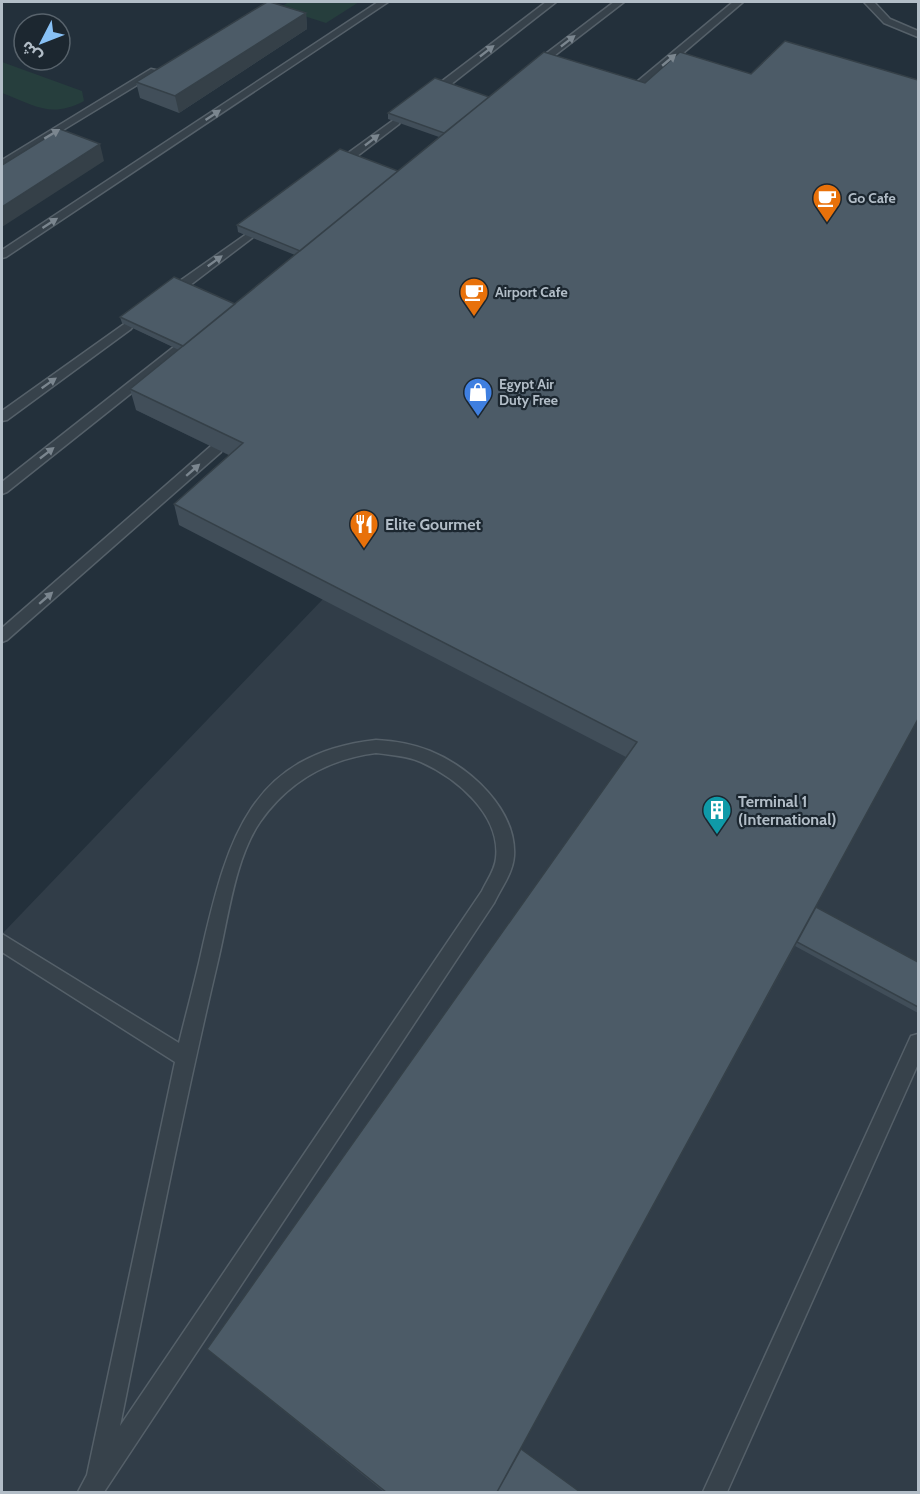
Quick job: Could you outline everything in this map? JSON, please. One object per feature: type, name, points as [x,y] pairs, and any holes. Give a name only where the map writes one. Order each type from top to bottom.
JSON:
[{"type":"lane","points":[[2,255],[383,2]]},
{"type":"lane","points":[[441,87],[551,2]]},
{"type":"lane","points":[[524,75],[618,2]]},
{"type":"lane","points":[[624,98],[738,2]]},
{"type":"lane","points":[[869,2],[887,21],[918,34]]},
{"type":"lane","points":[[2,164],[162,67]]},
{"type":"lane","points":[[348,158],[395,122]]},
{"type":"lane","points":[[181,286],[248,236]]},
{"type":"lane","points":[[2,417],[128,326]]},
{"type":"lane","points":[[2,489],[179,349]]},
{"type":"lane","points":[[2,636],[216,449]]},
{"type":"lane","points":[[385,747],[424,755],[482,795],[502,823],[505,859],[488,897],[94,1486],[184,1057],[236,852],[253,819],[278,788],[311,764],[344,750],[385,747]]},
{"type":"lane","points":[[2,942],[184,1057]]},
{"type":"lane","points":[[715,1492],[918,1043]]},
{"type":"shaded area","points":[[918,102],[918,1492],[2,1492],[2,934],[323,599],[247,464],[136,410],[199,359],[122,323],[175,283],[230,308],[297,255],[238,232],[340,155],[411,181],[501,107],[642,103]]},
{"type":"green space","points":[[289,2],[359,2],[326,23],[279,8]]},
{"type":"green space","points":[[2,62],[12,66],[12,72],[30,72],[82,91],[84,101],[52,110],[33,106],[2,93]]},
{"type":"building","points":[[267,2],[306,13],[175,96],[136,82]]},
{"type":"building","name":"Terminal 1 (International)","points":[[785,41],[918,80],[918,719],[497,1492],[386,1492],[207,1349],[637,742],[174,504],[243,443],[130,389],[544,52],[645,83],[680,52],[751,74]]},
{"type":"building","points":[[435,78],[489,97],[444,133],[388,113]]},
{"type":"building","points":[[60,129],[100,144],[2,207],[2,165]]},
{"type":"building","points":[[340,149],[398,171],[300,251],[237,225]]},
{"type":"building","points":[[174,277],[235,304],[183,346],[120,317]]},
{"type":"building","points":[[816,907],[918,962],[918,1007],[797,942]]},
{"type":"building","points":[[521,1449],[580,1492],[497,1492]]},
{"type":"place","name":"Go Cafe","points":[[827,224]]},
{"type":"place","name":"Airport Cafe","points":[[474,318]]},
{"type":"place","name":"Egypt Air Duty Free","points":[[478,418]]},
{"type":"place","name":"Elite Gourmet","points":[[364,550]]},
{"type":"place","name":"Terminal 1 (International)","points":[[717,836]]}]
